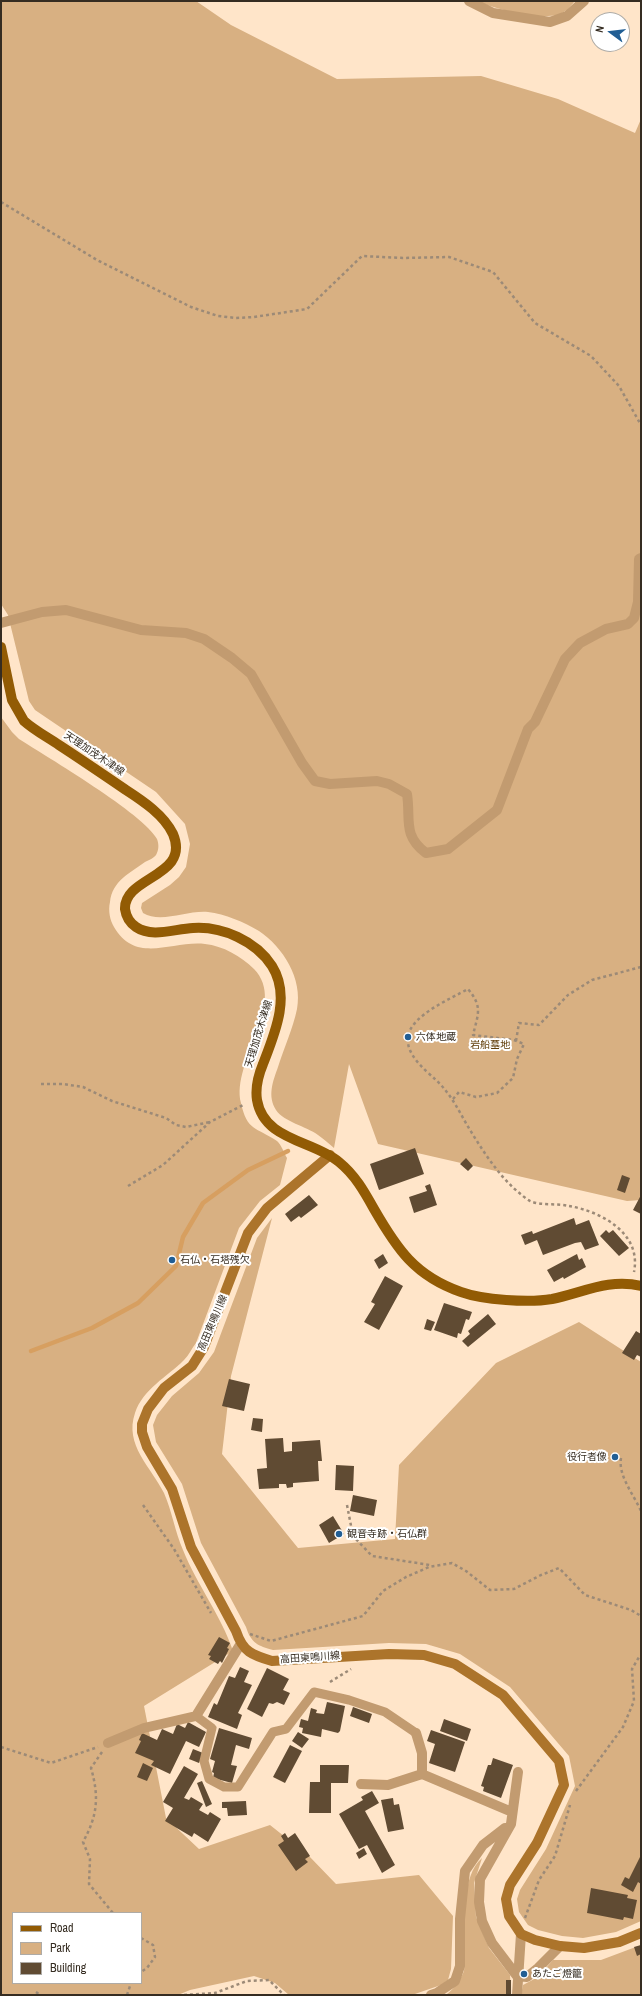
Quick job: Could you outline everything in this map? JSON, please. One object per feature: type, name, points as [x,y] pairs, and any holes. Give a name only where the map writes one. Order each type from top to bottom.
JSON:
[{"type":"main road","name":"天理加茂木津線","points":[[1,647],[12,700],[24,721],[146,804],[172,832],[175,852],[168,867],[134,889],[128,897],[125,908],[126,914],[132,924],[145,932],[153,933],[195,928],[206,928],[227,933],[250,944],[267,959],[274,968],[281,988],[282,1006],[257,1082],[257,1099],[265,1121],[279,1132],[309,1147],[330,1155],[358,1180],[390,1235],[410,1262],[434,1281],[463,1293],[504,1300],[550,1299],[603,1284],[628,1283],[641,1286]]},
{"type":"main road","name":"高田東鳴川線","points":[[330,1155],[267,1208],[248,1233],[204,1347],[192,1366],[164,1388],[148,1409],[142,1424],[142,1432],[146,1447],[172,1489],[191,1547],[236,1631],[240,1645],[256,1656],[272,1661],[389,1654],[424,1655],[455,1664],[503,1695],[559,1761],[564,1785],[537,1843],[510,1885],[506,1899],[508,1916],[521,1934]]},
{"type":"main road","points":[[521,1934],[535,1940],[560,1946],[584,1948],[612,1944],[641,1933]]},
{"type":"street","points":[[468,1],[493,13],[550,22],[567,16],[584,1]]},
{"type":"street","points":[[1,623],[42,612],[66,610],[141,630],[186,634],[204,639],[232,658],[251,674],[302,763],[315,781],[330,784],[377,781],[389,784],[407,794],[408,828],[412,839],[426,853],[437,852],[453,846],[497,810],[528,729],[536,722],[565,659],[580,643],[606,629],[628,624],[634,618],[638,602],[639,559],[641,558]]},
{"type":"street","points":[[108,1743],[144,1728],[196,1716],[240,1645]]},
{"type":"street","points":[[416,1733],[422,1753],[422,1774]]},
{"type":"street","points":[[518,1772],[511,1824],[480,1879],[479,1902],[482,1921],[492,1943],[517,1976],[527,1977],[560,1946]]},
{"type":"street","points":[[360,1784],[388,1786],[422,1774],[512,1812]]},
{"type":"street","points":[[431,1995],[437,1993],[455,1981],[460,1966],[460,1919],[466,1871],[483,1846],[511,1824]]},
{"type":"street","points":[[517,1995],[517,1976],[521,1934]]},
{"type":"lane","points":[[196,1716],[212,1728],[204,1761],[209,1779],[224,1787],[238,1787],[274,1732],[286,1729],[314,1692],[349,1700],[385,1712],[416,1733]]},
{"type":"path","points":[[1,202],[110,267],[191,307],[218,316],[236,318],[307,309],[362,256],[404,258],[449,256],[493,272],[534,323],[591,356],[619,386],[641,425]]},
{"type":"path","points":[[516,1041],[519,1023],[539,1025],[568,995],[592,980],[641,967]]},
{"type":"path","points":[[453,1099],[459,1092],[476,1097],[497,1093],[513,1078],[524,1044],[516,1041],[473,1035],[478,1014],[478,1001],[468,989],[435,1007],[413,1024],[408,1037],[412,1055],[453,1099],[500,1174],[530,1201],[568,1205],[587,1210],[612,1220],[631,1236]]},
{"type":"path","points":[[41,1084],[63,1084],[83,1087],[112,1101],[166,1118],[176,1125],[186,1126],[210,1122]]},
{"type":"path","points":[[128,1186],[163,1165],[210,1122],[257,1099]]},
{"type":"path","points":[[628,1283],[636,1266],[638,1249]]},
{"type":"path","points":[[621,1458],[620,1465],[624,1479],[641,1511]]},
{"type":"path","points":[[143,1505],[174,1549],[207,1609],[215,1619]]},
{"type":"path","points":[[347,1505],[352,1536],[372,1556],[436,1566]]},
{"type":"path","points":[[236,1631],[271,1641],[363,1616],[383,1591],[406,1577],[429,1567],[452,1563],[466,1570],[490,1590],[514,1589],[541,1575],[559,1568],[585,1595],[631,1610],[641,1616]]},
{"type":"path","points":[[572,1796],[623,1727],[634,1701],[632,1668],[639,1657],[641,1658]]},
{"type":"path","points":[[314,1692],[354,1667]]},
{"type":"path","points":[[1,1747],[51,1762],[78,1755],[108,1743]]},
{"type":"path","points":[[108,1743],[91,1768],[97,1789],[93,1824],[83,1842],[90,1859],[89,1884],[112,1912]]},
{"type":"path","points":[[521,1934],[527,1909],[540,1880],[555,1856],[571,1803]]},
{"type":"path","points":[[142,1939],[153,1945],[155,1958],[147,1968],[142,1971]]},
{"type":"path","points":[[184,1995],[215,1993],[247,1981],[270,1980],[284,1995]]},
{"type":"path","points":[[127,1995],[131,1984]]},
{"type":"path","points":[[36,1992],[40,1995]]},
{"type":"green space","name":"岩船墓地","points":[[1,1],[196,1],[231,25],[337,79],[481,76],[558,99],[635,133],[641,119],[641,1200],[627,1201],[378,1144],[349,1064],[334,1148],[313,1132],[284,1118],[273,1105],[271,1094],[274,1078],[297,1009],[298,998],[294,975],[283,955],[268,938],[259,931],[228,917],[208,912],[166,917],[150,916],[143,913],[141,908],[142,903],[170,885],[179,877],[186,867],[190,844],[185,824],[156,792],[35,710],[29,701],[8,615],[1,604]]},
{"type":"green space","points":[[477,1],[574,2],[569,8],[557,15],[538,16],[495,8]]},
{"type":"green space","points":[[1,717],[19,739],[94,786],[115,801],[134,815],[157,839],[158,849],[155,856],[123,878],[114,888],[111,895],[109,905],[110,918],[114,927],[123,938],[133,945],[144,948],[193,944],[212,945],[231,952],[249,964],[263,983],[265,999],[262,1016],[244,1069],[240,1087],[241,1103],[243,1112],[249,1124],[277,1141],[287,1158],[280,1185],[260,1201],[239,1228],[196,1343],[184,1360],[156,1384],[144,1397],[135,1413],[133,1425],[133,1435],[136,1446],[164,1493],[183,1550],[216,1612],[233,1651],[144,1706],[166,1818],[199,1849],[270,1825],[309,1856],[336,1884],[419,1875],[453,1916],[451,1969],[448,1980],[441,1985],[412,1995],[289,1995],[275,1983],[254,1976],[190,1990],[178,1995],[1,1995]]},
{"type":"green space","points":[[272,1218],[231,1376],[222,1454],[298,1548],[395,1539],[399,1465],[496,1363],[579,1322],[641,1362],[641,1921],[616,1932],[583,1938],[562,1936],[538,1930],[528,1925],[519,1912],[517,1899],[520,1890],[546,1849],[575,1786],[569,1756],[510,1687],[460,1654],[426,1644],[389,1643],[273,1650],[259,1645],[250,1637],[201,1543],[182,1484],[156,1442],[153,1425],[157,1415],[172,1396],[199,1373],[214,1352],[257,1238]]},
{"type":"green space","points":[[482,1858],[474,1883],[476,1917],[489,1948],[510,1975],[511,1995],[445,1995],[456,1985],[464,1971],[467,1888],[470,1876],[475,1866]]},
{"type":"green space","points":[[641,1945],[641,1995],[521,1995],[523,1985],[538,1977],[553,1960],[601,1960]]},
{"type":"building","points":[[415,1148],[424,1174],[379,1190],[370,1164]]},
{"type":"building","points":[[466,1158],[473,1166],[468,1171],[460,1164]]},
{"type":"building","points":[[622,1175],[630,1178],[625,1193],[617,1190]]},
{"type":"building","points":[[430,1184],[437,1205],[414,1213],[409,1197],[427,1191],[425,1186]]},
{"type":"building","points":[[309,1195],[318,1205],[301,1218],[299,1216],[291,1222],[285,1214]]},
{"type":"building","points":[[641,1195],[641,1214],[633,1210]]},
{"type":"building","points":[[574,1218],[576,1225],[589,1220],[599,1245],[585,1250],[581,1242],[575,1243],[543,1255],[537,1240],[525,1245],[521,1235],[532,1231],[533,1234]]},
{"type":"building","points":[[606,1230],[609,1233],[613,1230],[629,1248],[619,1256],[600,1236]]},
{"type":"building","points":[[383,1254],[388,1263],[379,1269],[374,1260]]},
{"type":"building","points":[[577,1254],[579,1260],[582,1258],[586,1267],[564,1279],[563,1277],[554,1282],[547,1270]]},
{"type":"building","points":[[385,1276],[403,1286],[379,1330],[364,1322],[375,1304],[371,1302]]},
{"type":"building","points":[[444,1303],[472,1312],[469,1320],[466,1319],[461,1334],[458,1333],[457,1338],[434,1330]]},
{"type":"building","points":[[488,1314],[496,1324],[468,1347],[462,1341],[470,1334],[468,1331]]},
{"type":"building","points":[[427,1319],[435,1322],[431,1331],[424,1329]]},
{"type":"building","points":[[636,1331],[641,1334],[641,1357],[637,1355],[634,1360],[622,1353]]},
{"type":"building","points":[[229,1379],[250,1384],[244,1411],[222,1406]]},
{"type":"building","points":[[253,1418],[263,1419],[262,1432],[251,1430]]},
{"type":"building","points":[[283,1438],[284,1452],[292,1451],[292,1442],[320,1440],[322,1461],[318,1461],[319,1481],[293,1483],[293,1487],[287,1488],[286,1484],[279,1484],[279,1488],[259,1489],[257,1469],[267,1468],[265,1439]]},
{"type":"building","points":[[336,1465],[354,1466],[353,1491],[335,1490]]},
{"type":"building","points":[[353,1495],[377,1500],[374,1516],[350,1511]]},
{"type":"building","points":[[333,1516],[344,1534],[329,1543],[319,1525]]},
{"type":"building","points":[[219,1637],[230,1643],[227,1648],[229,1649],[222,1663],[220,1661],[218,1664],[209,1659],[211,1656],[208,1655]]},
{"type":"building","points":[[240,1667],[249,1671],[244,1682],[252,1685],[238,1713],[242,1715],[237,1729],[208,1717],[214,1703],[217,1705],[229,1676],[235,1678]]},
{"type":"building","points":[[267,1668],[289,1679],[283,1690],[290,1693],[284,1705],[277,1702],[273,1704],[269,1703],[262,1717],[247,1709]]},
{"type":"building","points":[[327,1702],[345,1706],[340,1731],[338,1733],[322,1729],[321,1737],[302,1733],[303,1728],[299,1727],[301,1719],[308,1721],[311,1708],[317,1710],[316,1713],[324,1714]]},
{"type":"building","points":[[353,1707],[372,1714],[369,1723],[350,1716]]},
{"type":"building","points":[[444,1719],[471,1729],[467,1741],[440,1731]]},
{"type":"building","points":[[188,1722],[206,1732],[199,1747],[186,1741],[170,1774],[151,1765],[154,1761],[135,1753],[141,1741],[139,1740],[142,1733],[157,1740],[162,1729],[173,1734],[177,1724],[185,1728]]},
{"type":"building","points":[[219,1728],[252,1738],[249,1749],[236,1745],[231,1765],[237,1766],[232,1783],[213,1778],[214,1773],[212,1772],[215,1761],[210,1759]]},
{"type":"building","points":[[431,1730],[465,1742],[455,1772],[429,1763],[435,1744],[427,1741]]},
{"type":"building","points":[[298,1732],[309,1739],[302,1748],[292,1741]]},
{"type":"building","points":[[290,1745],[302,1751],[285,1783],[273,1777]]},
{"type":"building","points":[[193,1749],[203,1753],[199,1763],[189,1759]]},
{"type":"building","points":[[493,1758],[513,1765],[501,1798],[483,1791],[484,1787],[481,1786],[488,1765],[491,1765]]},
{"type":"building","points":[[143,1763],[153,1768],[147,1781],[137,1777]]},
{"type":"building","points":[[320,1765],[349,1765],[348,1783],[331,1783],[331,1813],[309,1813],[310,1782],[320,1782]]},
{"type":"building","points":[[184,1766],[198,1774],[184,1798],[189,1800],[191,1797],[203,1804],[199,1810],[208,1815],[210,1812],[221,1819],[208,1842],[194,1833],[192,1837],[165,1821],[173,1808],[163,1802]]},
{"type":"building","points":[[202,1781],[212,1804],[206,1807],[197,1783]]},
{"type":"building","points":[[372,1791],[379,1803],[365,1811],[395,1865],[382,1873],[367,1845],[359,1849],[339,1814],[363,1800],[361,1797]]},
{"type":"building","points":[[393,1798],[394,1805],[399,1804],[404,1829],[388,1832],[381,1800]]},
{"type":"building","points":[[246,1801],[247,1815],[228,1816],[227,1808],[222,1808],[222,1802]]},
{"type":"building","points":[[285,1833],[288,1838],[295,1833],[310,1856],[305,1859],[308,1862],[296,1871],[278,1845],[284,1841],[281,1836]]},
{"type":"building","points":[[364,1848],[367,1854],[359,1859],[356,1853]]},
{"type":"building","points":[[641,1855],[641,1884],[638,1882],[633,1892],[621,1885],[625,1877],[629,1879]]},
{"type":"building","points":[[591,1888],[628,1895],[627,1898],[637,1900],[633,1919],[624,1917],[623,1920],[587,1913]]},
{"type":"building","points":[[641,1945],[641,1954],[637,1956],[634,1947]]},
{"type":"building","points":[[506,1980],[511,1980],[511,1995],[506,1995]]},
{"type":"waterway","points":[[31,1351],[92,1328],[138,1303],[176,1266],[183,1237],[203,1203],[248,1170],[288,1151]]},
{"type":"place","name":"六体地蔵","points":[[408,1037]]},
{"type":"place","name":"石仏・石塔残欠","points":[[172,1260]]},
{"type":"place","name":"役行者像","points":[[615,1457]]},
{"type":"place","name":"観音寺跡・石仏群","points":[[339,1534]]},
{"type":"place","name":"あたご燈籠","points":[[524,1974]]}]
